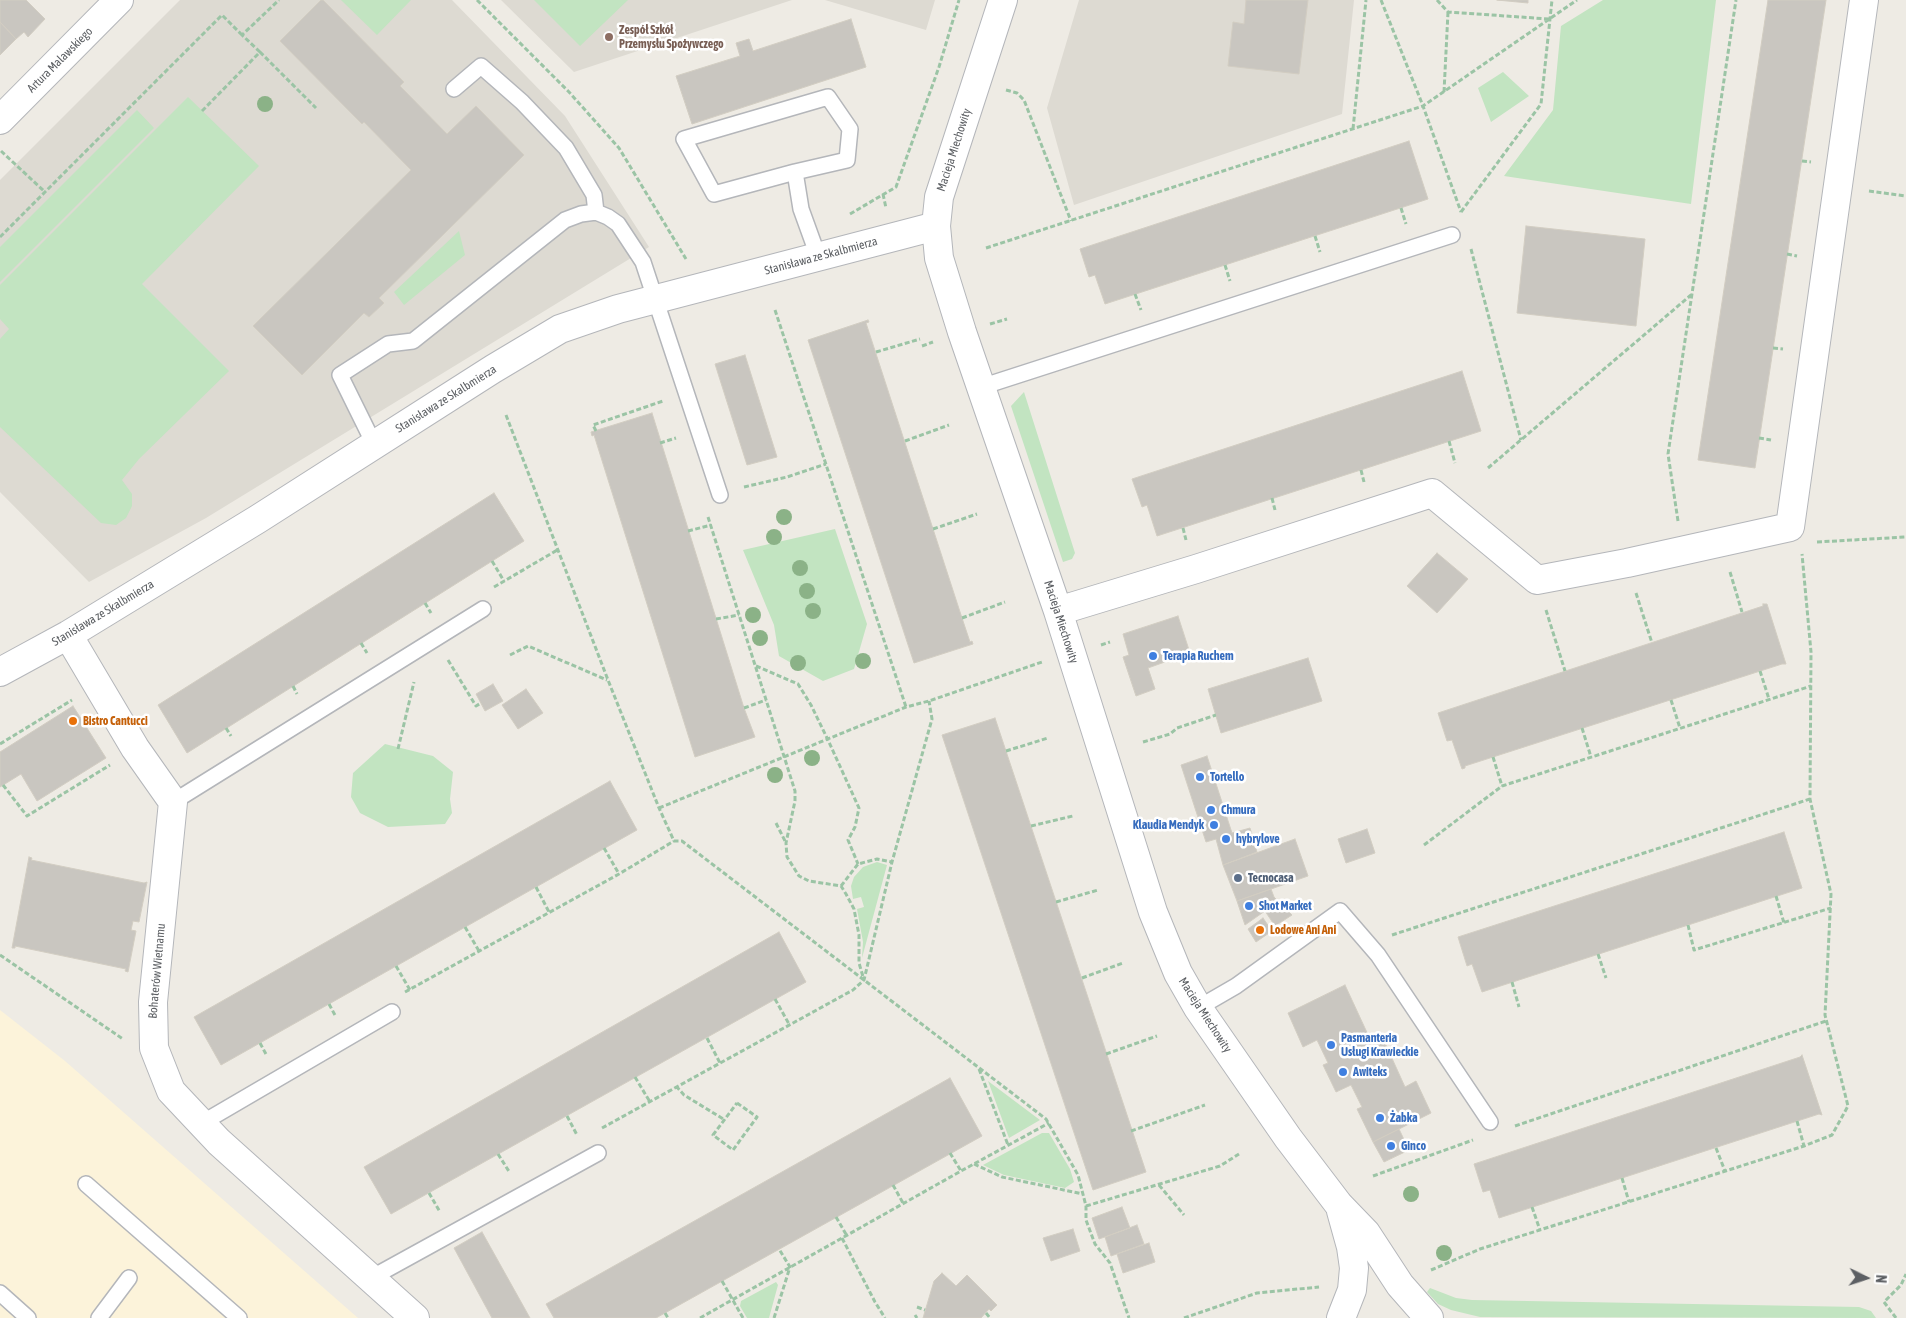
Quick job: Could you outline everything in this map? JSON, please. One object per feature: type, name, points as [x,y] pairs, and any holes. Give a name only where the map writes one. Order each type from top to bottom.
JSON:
[{"type":"street","name":"Artura Malawskiego","points":[[0,120],[119,0]]},
{"type":"street","name":"Macieja Miechowity","points":[[1003,0],[939,197],[936,226],[939,258],[981,387],[1058,610],[1156,921],[1178,973],[1198,1008],[1288,1138],[1339,1205],[1366,1233],[1400,1285],[1428,1318]]},
{"type":"street","points":[[1058,610],[1204,566],[1432,493],[1537,580],[1627,563],[1720,542],[1796,535],[1864,0]]},
{"type":"street","name":"Stanisława ze Skalbmierza","points":[[0,672],[68,635],[258,520],[374,444],[560,329],[618,309],[936,226]]},
{"type":"street","points":[[68,635],[136,748],[173,802]]},
{"type":"street","name":"Bohaterów Wietnamu","points":[[173,802],[152,1002],[154,1048],[171,1091],[219,1142],[416,1318]]},
{"type":"street","name":"Macieja Miechowity","points":[[1339,1205],[1346,1226],[1354,1268],[1352,1290],[1341,1318]]},
{"type":"lane","points":[[454,89],[481,66],[522,102],[566,148],[594,194],[596,212]]},
{"type":"lane","points":[[828,96],[850,129],[847,160],[795,172],[714,194],[684,139],[828,96]]},
{"type":"lane","points":[[795,172],[801,209],[818,256]]},
{"type":"lane","points":[[374,444],[340,375],[388,344],[413,341],[566,220],[581,214],[596,212],[618,224],[643,262],[720,495]]},
{"type":"lane","points":[[981,387],[1452,235]]},
{"type":"lane","points":[[173,802],[483,609]]},
{"type":"lane","points":[[1198,1008],[1236,986],[1340,911],[1368,942],[1490,1122]]},
{"type":"lane","points":[[202,1123],[392,1012]]},
{"type":"lane","points":[[371,1278],[598,1153]]},
{"type":"lane","points":[[86,1184],[239,1318]]},
{"type":"lane","points":[[99,1318],[129,1278]]},
{"type":"lane","points":[[0,1293],[28,1318]]},
{"type":"path","points":[[242,35],[279,0]]},
{"type":"path","points":[[477,0],[569,92],[620,148],[642,188],[704,287]]},
{"type":"path","points":[[896,187],[939,67],[959,0]]},
{"type":"path","points":[[1353,129],[1366,0]]},
{"type":"path","points":[[1437,0],[1448,12],[1550,19]]},
{"type":"path","points":[[1452,235],[1446,216],[1461,212],[1541,104],[1552,0]]},
{"type":"path","points":[[986,248],[1423,106],[1577,0]]},
{"type":"path","points":[[1682,551],[1668,454],[1736,0]]},
{"type":"path","points":[[1444,92],[1448,12]]},
{"type":"path","points":[[0,237],[222,15],[316,108]]},
{"type":"path","points":[[202,111],[260,52]]},
{"type":"path","points":[[1002,88],[1018,93],[1024,100],[1071,221]]},
{"type":"path","points":[[0,150],[45,192]]},
{"type":"path","points":[[1401,208],[1407,227]]},
{"type":"path","points":[[1315,236],[1322,256]]},
{"type":"path","points":[[1225,265],[1231,285]]},
{"type":"path","points":[[1135,294],[1142,315]]},
{"type":"path","points":[[1488,468],[1691,295]]},
{"type":"path","points":[[775,310],[906,707]]},
{"type":"path","points":[[983,326],[1007,319]]},
{"type":"path","points":[[876,352],[920,339]]},
{"type":"path","points":[[596,431],[593,425],[669,400]]},
{"type":"path","points":[[506,414],[608,680],[674,841]]},
{"type":"path","points":[[905,441],[949,425]]},
{"type":"path","points":[[660,443],[681,436]]},
{"type":"path","points":[[1449,441],[1455,463]]},
{"type":"path","points":[[786,843],[795,801],[795,791],[703,501],[733,489],[826,464]]},
{"type":"path","points":[[933,529],[977,514]]},
{"type":"path","points":[[688,531],[711,525]]},
{"type":"path","points":[[1431,1270],[1480,1249],[1804,1146],[1832,1135],[1848,1106],[1825,1015],[1831,894],[1810,799],[1811,652],[1796,535],[1906,537]]},
{"type":"path","points":[[1720,542],[1742,612]]},
{"type":"path","points":[[492,561],[504,581]]},
{"type":"path","points":[[1627,563],[1652,643]]},
{"type":"path","points":[[1537,580],[1565,671]]},
{"type":"path","points":[[962,618],[1005,602]]},
{"type":"path","points":[[716,619],[739,615]]},
{"type":"path","points":[[434,640],[476,706],[480,703]]},
{"type":"path","points":[[659,808],[906,707],[929,701],[1026,666],[1110,642]]},
{"type":"path","points":[[510,655],[528,646],[608,680]]},
{"type":"path","points":[[398,749],[417,671],[413,653]]},
{"type":"path","points":[[755,666],[798,684],[828,740],[859,808],[855,827],[848,840],[858,864]]},
{"type":"path","points":[[1760,671],[1769,699]]},
{"type":"path","points":[[1424,844],[1502,786],[1811,686]]},
{"type":"path","points":[[0,744],[78,697]]},
{"type":"path","points":[[744,708],[766,700]]},
{"type":"path","points":[[1671,700],[1680,728]]},
{"type":"path","points":[[598,1130],[853,990],[864,980],[892,862],[932,719],[929,701]]},
{"type":"path","points":[[1142,742],[1170,734],[1177,728],[1216,715]]},
{"type":"path","points":[[1582,728],[1591,757]]},
{"type":"path","points":[[1006,751],[1048,738]]},
{"type":"path","points":[[3,785],[27,816],[136,748]]},
{"type":"path","points":[[1493,757],[1502,786]]},
{"type":"path","points":[[1368,942],[1810,799]]},
{"type":"path","points":[[1031,826],[1073,816]]},
{"type":"path","points":[[776,823],[786,843],[788,857],[799,876],[809,882],[841,886]]},
{"type":"path","points":[[402,994],[619,874],[674,841],[682,841],[1050,1123],[1078,1175],[1086,1206],[1086,1220],[1095,1244],[1110,1263],[1129,1318]]},
{"type":"path","points":[[604,848],[619,874]]},
{"type":"path","points":[[841,886],[858,864],[877,859],[892,862]]},
{"type":"path","points":[[841,886],[854,909],[858,935],[859,963],[864,980]]},
{"type":"path","points":[[536,887],[549,912]]},
{"type":"path","points":[[1056,902],[1098,890]]},
{"type":"path","points":[[1776,896],[1784,923]]},
{"type":"path","points":[[1688,925],[1694,950],[1831,908]]},
{"type":"path","points":[[465,927],[479,951]]},
{"type":"path","points":[[1598,954],[1606,978]]},
{"type":"path","points":[[0,956],[128,1043]]},
{"type":"path","points":[[1082,978],[1122,963]]},
{"type":"path","points":[[396,966],[410,990]]},
{"type":"path","points":[[1512,982],[1519,1007]]},
{"type":"path","points":[[775,999],[789,1024]]},
{"type":"path","points":[[1506,1129],[1826,1021]]},
{"type":"path","points":[[1106,1054],[1157,1036]]},
{"type":"path","points":[[707,1038],[720,1063]]},
{"type":"path","points":[[979,1068],[1008,1146]]},
{"type":"path","points":[[635,1077],[650,1102]]},
{"type":"path","points":[[676,1086],[684,1095],[725,1120]]},
{"type":"path","points":[[736,1103],[757,1117],[733,1150],[714,1135],[725,1120],[736,1103]]},
{"type":"path","points":[[1131,1130],[1205,1105]]},
{"type":"path","points":[[567,1116],[579,1140]]},
{"type":"path","points":[[1797,1121],[1804,1146]]},
{"type":"path","points":[[700,1318],[903,1203],[1050,1123]]},
{"type":"path","points":[[1372,1176],[1478,1138]]},
{"type":"path","points":[[1716,1148],[1725,1171]]},
{"type":"path","points":[[950,1153],[961,1171]]},
{"type":"path","points":[[498,1154],[513,1177]]},
{"type":"path","points":[[1086,1206],[1220,1166],[1239,1154]]},
{"type":"path","points":[[974,1164],[1002,1177],[1083,1194]]},
{"type":"path","points":[[1622,1178],[1629,1202]]},
{"type":"path","points":[[893,1185],[903,1203]]},
{"type":"path","points":[[1159,1185],[1184,1215]]},
{"type":"path","points":[[429,1193],[443,1217]]},
{"type":"path","points":[[1532,1208],[1540,1230]]},
{"type":"path","points":[[836,1217],[847,1236]]},
{"type":"path","points":[[842,1238],[885,1318]]},
{"type":"path","points":[[774,1318],[790,1267],[779,1249]]},
{"type":"path","points":[[1896,1318],[1884,1302],[1901,1285],[1906,1274]]},
{"type":"path","points":[[722,1281],[743,1318]]},
{"type":"path","points":[[1184,1318],[1257,1293],[1325,1286]]},
{"type":"path","points":[[917,1307],[925,1310]]},
{"type":"path","points":[[665,1313],[668,1318]]},
{"type":"path","points":[[986,1313],[990,1318]]},
{"type":"shaded area","points":[[180,0],[452,0],[565,116],[649,247],[206,518],[89,582],[0,492],[0,180]]},
{"type":"shaded area","name":"Zespół Szkół Przemysłu Spożywczego","points":[[501,0],[792,0],[574,72]]},
{"type":"shaded area","points":[[825,0],[935,0],[926,30]]},
{"type":"shaded area","points":[[1079,0],[1354,0],[1342,114],[1074,205],[1047,108]]},
{"type":"shaded area","points":[[0,1010],[65,1061],[358,1318],[0,1318]]},
{"type":"green space","points":[[341,0],[411,0],[377,35]]},
{"type":"green space","points":[[534,0],[628,0],[580,46]]},
{"type":"green space","points":[[1603,0],[1716,0],[1691,204],[1504,176],[1553,110],[1561,26]]},
{"type":"green space","points":[[1503,72],[1529,96],[1491,122],[1478,88]]},
{"type":"green space","points":[[188,97],[259,166],[142,284],[229,371],[139,459],[122,480],[132,494],[132,506],[126,518],[116,525],[101,523],[0,427],[0,339],[9,329],[0,319],[0,285]]},
{"type":"green space","points":[[137,110],[154,128],[0,282],[0,247]]},
{"type":"green space","points":[[459,231],[465,255],[404,305],[394,292]]},
{"type":"green space","points":[[1024,392],[1075,553],[1072,559],[1063,562],[1011,406]]},
{"type":"green space","points":[[835,529],[867,624],[854,669],[823,681],[779,656],[774,625],[743,550]]},
{"type":"green space","points":[[385,744],[433,756],[453,772],[450,799],[452,813],[445,824],[388,827],[360,813],[351,797],[353,773]]},
{"type":"green space","points":[[877,862],[887,865],[862,958],[863,942],[857,909],[864,907],[861,897],[853,899],[851,886],[854,877],[863,867]]},
{"type":"green space","points":[[988,1081],[1040,1120],[1009,1138]]},
{"type":"green space","points":[[1042,1133],[1049,1133],[1070,1169],[1074,1182],[1065,1188],[1004,1175],[983,1165]]},
{"type":"green space","points":[[776,1282],[778,1285],[769,1318],[747,1318],[740,1306],[741,1301]]},
{"type":"green space","points":[[1430,1288],[1456,1298],[1472,1300],[1859,1307],[1871,1311],[1876,1318],[1480,1317],[1451,1310],[1438,1304],[1427,1292]]},
{"type":"building","points":[[0,0],[26,0],[45,19],[28,37],[24,32],[16,39],[0,22]]},
{"type":"building","points":[[321,0],[404,82],[400,86],[447,134],[476,106],[524,155],[379,298],[384,303],[369,317],[364,313],[302,375],[253,326],[411,170],[364,122],[362,124],[280,41]]},
{"type":"building","points":[[1246,0],[1308,0],[1299,74],[1228,66],[1233,22],[1244,24]]},
{"type":"building","points":[[1497,0],[1528,0],[1528,3]]},
{"type":"building","points":[[1768,0],[1826,0],[1755,468],[1698,460]]},
{"type":"building","points":[[851,19],[866,67],[692,124],[676,76],[740,56],[736,43],[749,39],[753,51]]},
{"type":"building","points":[[0,22],[16,39],[0,55]]},
{"type":"building","points":[[1409,141],[1428,199],[1105,304],[1095,275],[1089,277],[1080,249]]},
{"type":"building","points":[[1526,226],[1645,239],[1636,326],[1517,313]]},
{"type":"building","points":[[868,320],[869,322],[866,323],[970,642],[972,641],[973,644],[914,663],[808,340]]},
{"type":"building","points":[[745,355],[777,457],[747,465],[715,364]]},
{"type":"building","points":[[1462,371],[1481,431],[1157,536],[1147,505],[1142,507],[1132,479]]},
{"type":"building","points":[[652,413],[744,708],[755,737],[695,757],[594,435],[592,436],[591,432]]},
{"type":"building","points":[[494,493],[524,541],[187,753],[158,705]]},
{"type":"building","points":[[1437,553],[1468,579],[1437,613],[1407,586]]},
{"type":"building","points":[[1763,604],[1767,604],[1786,664],[1465,766],[1462,769],[1452,740],[1447,741],[1438,713],[1763,606]]},
{"type":"building","name":"Terapia Ruchem","points":[[1178,616],[1190,653],[1148,668],[1155,689],[1136,696],[1123,657],[1129,655],[1123,634]]},
{"type":"building","points":[[1308,658],[1322,701],[1221,733],[1208,689]]},
{"type":"building","points":[[493,684],[503,701],[485,711],[476,694]]},
{"type":"building","points":[[526,689],[543,713],[518,729],[502,705]]},
{"type":"building","points":[[73,706],[106,758],[37,801],[21,774],[0,787],[0,752]]},
{"type":"building","points":[[995,718],[1146,1172],[1093,1190],[942,735]]},
{"type":"building","points":[[1207,756],[1232,833],[1250,828],[1257,852],[1223,865],[1216,839],[1206,842],[1181,765]]},
{"type":"building","points":[[610,781],[637,830],[221,1065],[194,1017]]},
{"type":"building","points":[[1367,829],[1375,853],[1346,863],[1338,839]]},
{"type":"building","points":[[1784,832],[1802,888],[1482,992],[1472,964],[1467,966],[1458,937]]},
{"type":"building","points":[[1295,839],[1308,876],[1237,901],[1223,865]]},
{"type":"building","points":[[29,857],[32,858],[31,860],[144,883],[147,882],[139,922],[133,921],[131,930],[136,931],[128,972],[125,971],[126,969],[15,946],[15,948],[12,948]]},
{"type":"building","points":[[1271,889],[1274,897],[1292,915],[1275,926],[1265,911],[1245,925],[1237,901]]},
{"type":"building","name":"Lodowe Ani Ani","points":[[1263,918],[1272,931],[1256,942],[1248,929]]},
{"type":"building","points":[[779,932],[806,982],[391,1214],[364,1167]]},
{"type":"building","points":[[1345,985],[1370,1039],[1381,1034],[1405,1087],[1416,1081],[1431,1113],[1373,1142],[1357,1109],[1362,1107],[1351,1085],[1336,1092],[1323,1065],[1328,1063],[1317,1040],[1303,1047],[1288,1013]]},
{"type":"building","points":[[1802,1055],[1822,1115],[1819,1114],[1499,1218],[1490,1190],[1483,1192],[1474,1164]]},
{"type":"building","points":[[950,1078],[982,1136],[656,1318],[554,1318],[546,1304]]},
{"type":"building","name":"Ginco","points":[[1399,1129],[1409,1150],[1384,1162],[1373,1142]]},
{"type":"building","points":[[1122,1207],[1130,1228],[1099,1239],[1092,1218]]},
{"type":"building","points":[[1137,1225],[1144,1244],[1111,1256],[1105,1237]]},
{"type":"building","points":[[1073,1229],[1080,1251],[1051,1261],[1043,1238]]},
{"type":"building","points":[[482,1232],[530,1318],[492,1318],[454,1248]]},
{"type":"building","points":[[1149,1243],[1155,1262],[1123,1273],[1117,1254]]},
{"type":"building","points":[[942,1273],[956,1286],[967,1275],[997,1305],[991,1311],[989,1309],[981,1318],[923,1318],[934,1281]]},
{"type":"place","name":"Zespół Szkół Przemysłu Spożywczego","points":[[609,37]]},
{"type":"place","name":"Terapia Ruchem","points":[[1153,656]]},
{"type":"place","name":"Bistro Cantucci","points":[[73,721]]},
{"type":"place","name":"Tortello","points":[[1200,777]]},
{"type":"place","name":"Chmura","points":[[1211,810]]},
{"type":"place","name":"Klaudia Mendyk","points":[[1214,825]]},
{"type":"place","name":"hybrylove","points":[[1226,839]]},
{"type":"place","name":"Tecnocasa","points":[[1238,878]]},
{"type":"place","name":"Shot Market","points":[[1249,906]]},
{"type":"place","name":"Lodowe Ani Ani","points":[[1260,930]]},
{"type":"place","name":"Pasmanteria Usługi Krawieckie","points":[[1331,1045]]},
{"type":"place","name":"Awiteks","points":[[1343,1072]]},
{"type":"place","name":"Żabka","points":[[1380,1118]]},
{"type":"place","name":"Ginco","points":[[1391,1146]]}]
